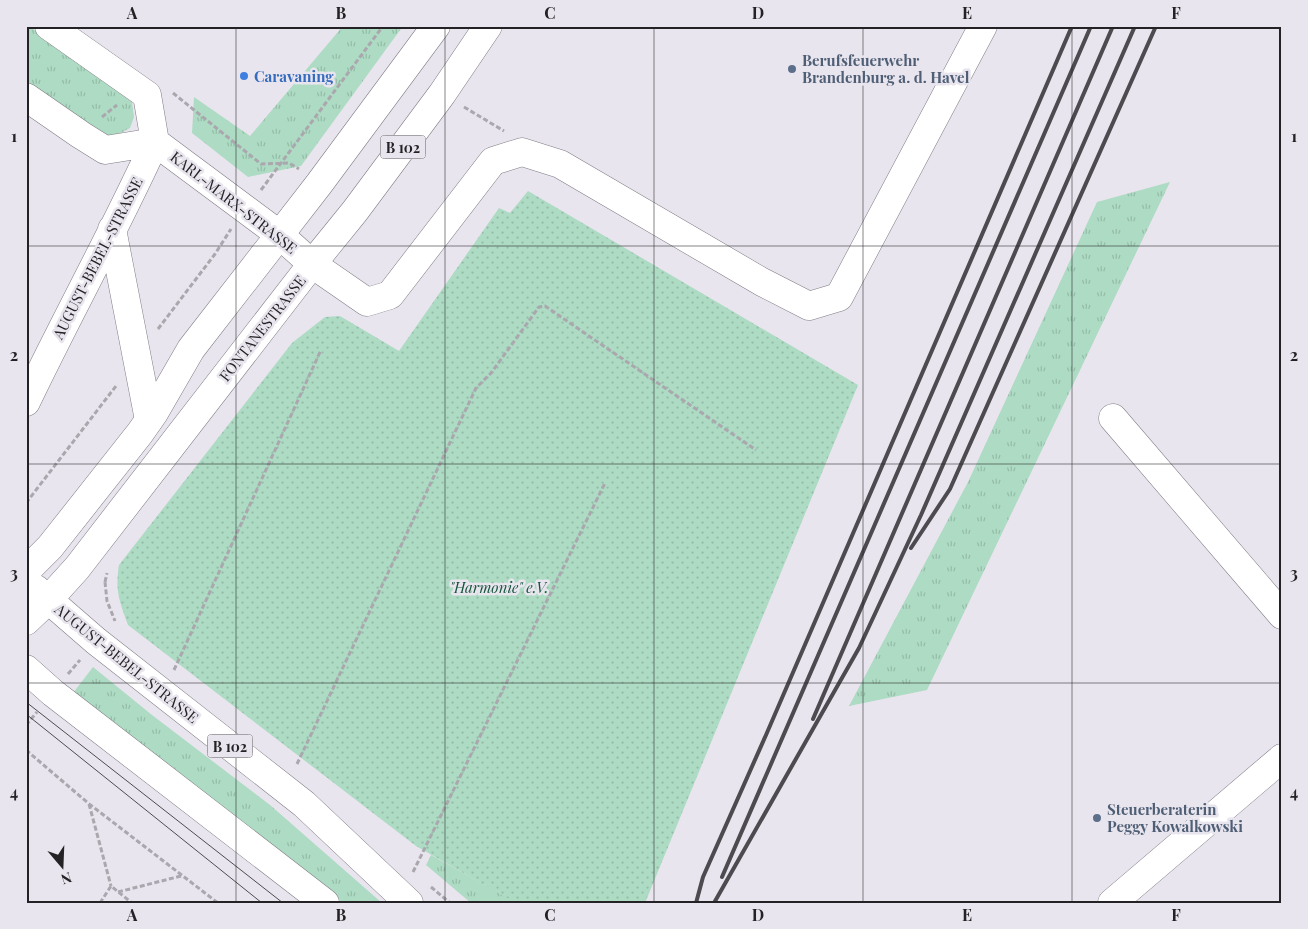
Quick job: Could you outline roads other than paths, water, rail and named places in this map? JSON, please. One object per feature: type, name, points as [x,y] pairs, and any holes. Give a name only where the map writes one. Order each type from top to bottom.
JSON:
[{"type":"main road","name":"KARL-MARX-STRASSE","points":[[49,26],[147,95],[155,142],[280,235],[312,264],[367,302],[390,295],[494,161],[522,152],[560,164],[762,282],[809,306],[839,297],[982,26]]},
{"type":"main road","name":"B 102","points":[[26,571],[50,547],[149,420],[191,350],[280,235],[436,26]]},
{"type":"main road","name":"FONTANESTRASSE","points":[[26,621],[77,568],[398,154],[488,26]]},
{"type":"main road","name":"KARL-MARX-STRASSE","points":[[26,97],[105,150],[155,142]]},
{"type":"main road","name":"AUGUST-BEBEL-STRASSE","points":[[26,402],[56,338],[155,142]]},
{"type":"main road","points":[[112,228],[149,420]]},
{"type":"main road","points":[[1113,418],[1282,615]]},
{"type":"main road","name":"AUGUST-BEBEL-STRASSE","points":[[26,580],[96,641],[304,804],[409,903]]},
{"type":"main road","points":[[26,669],[53,693],[325,903]]},
{"type":"main road","points":[[1112,903],[1282,758]]},
{"type":"tram line","points":[[26,702],[283,903]]},
{"type":"tram line","points":[[26,714],[262,903]]},
{"type":"railway","points":[[696,903],[703,877],[1072,26]]},
{"type":"railway","points":[[722,877],[1091,26]]},
{"type":"railway","points":[[813,719],[1113,26]]},
{"type":"railway","points":[[714,903],[859,648],[921,515],[1135,26]]},
{"type":"railway","points":[[911,548],[950,489],[1156,26]]},
{"type":"place","name":"Berufsfeuerwehr Brandenburg a. d. Havel","points":[[792,69]]},
{"type":"place","name":"Caravaning","points":[[244,76]]},
{"type":"place","name":"Steuerberaterin Peggy Kowalkowski","points":[[1097,818]]},
{"type":"park label","name":"\"Harmonie\" e.V.","points":[[499,587]]}]
